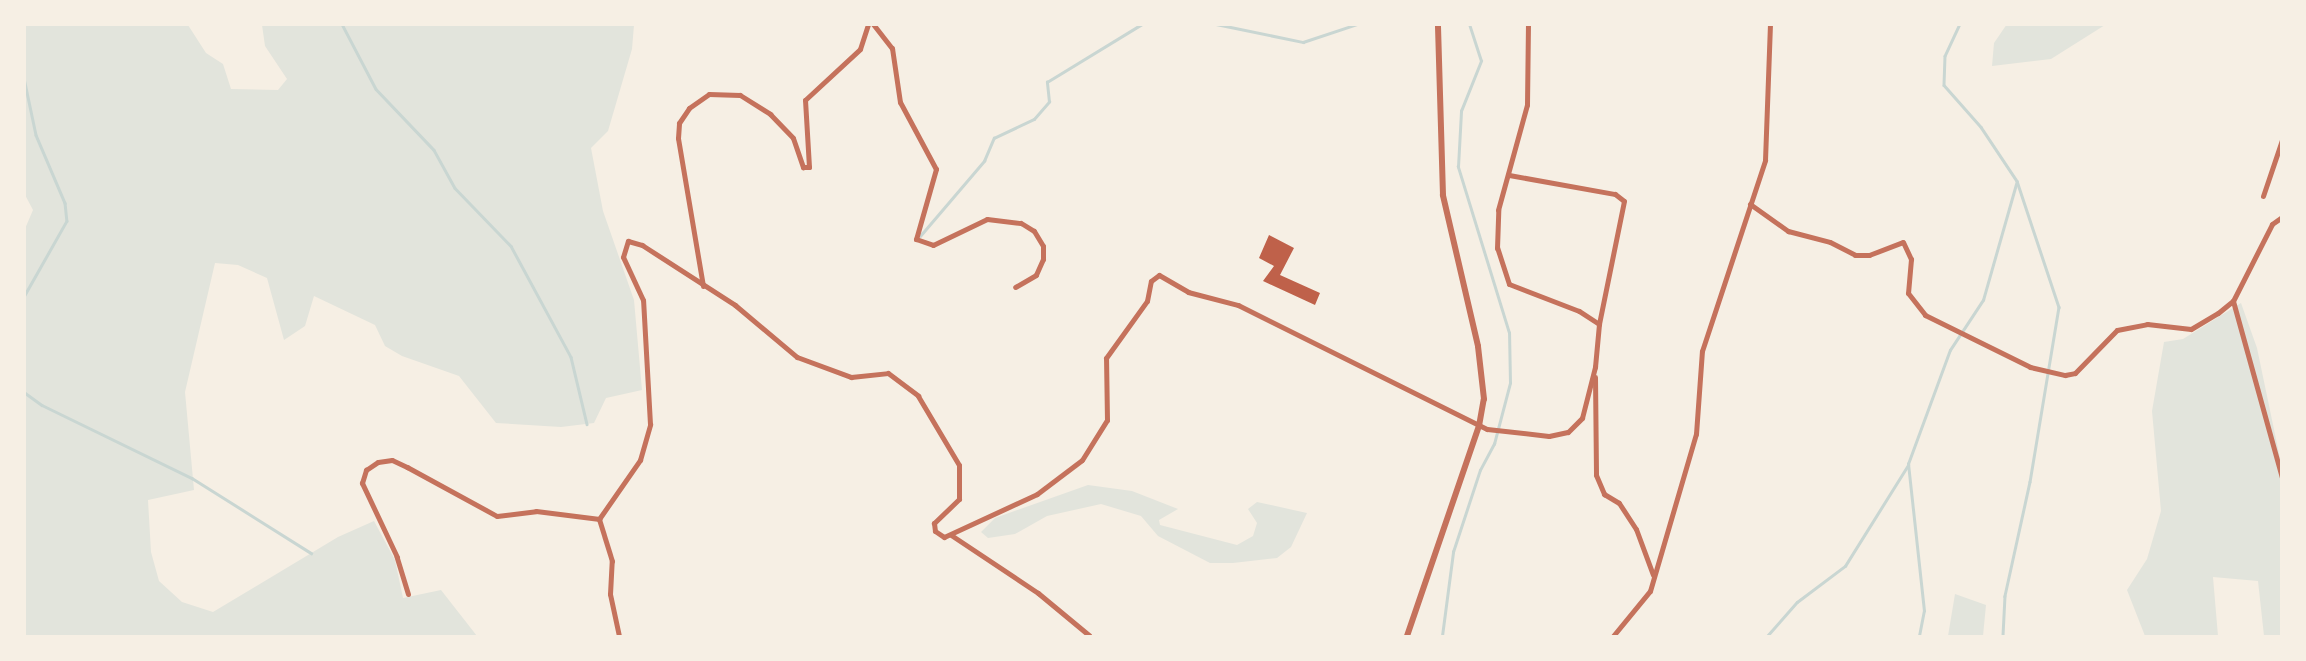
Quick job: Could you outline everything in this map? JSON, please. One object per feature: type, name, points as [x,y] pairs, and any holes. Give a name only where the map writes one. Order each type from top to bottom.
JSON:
[{"type":"street","points":[[703,286],[679,123],[689,108],[709,94],[740,95],[770,114],[793,138],[803,167],[809,167],[805,100],[860,49],[871,24],[892,48],[900,102],[936,169],[916,239],[933,245],[987,219],[1021,223],[1034,231],[1043,246],[1043,259],[1036,275],[1015,287]]},
{"type":"street","points":[[1408,636],[1483,428],[1483,377],[1441,177],[1438,24]]},
{"type":"street","points":[[1528,24],[1527,105],[1496,232],[1503,277],[1519,291],[1564,304],[1599,324]]},
{"type":"street","points":[[1613,636],[1645,598],[1696,435],[1702,351],[1766,151],[1770,24]]},
{"type":"street","points":[[2263,196],[2281,140]]},
{"type":"street","points":[[1509,175],[1615,194],[1624,201],[1599,324],[1595,367],[1596,475],[1604,494],[1619,503],[1636,529],[1653,575]]},
{"type":"street","points":[[1750,204],[1788,231],[1830,242],[1855,255],[1869,256],[1903,242],[1911,259],[1908,293],[1925,315],[2052,374],[2075,373],[2117,330],[2147,324],[2191,329],[2232,302],[2272,224],[2281,217]]},
{"type":"street","points":[[600,519],[640,460],[650,424],[643,300],[623,257],[624,244],[642,245],[734,305],[797,356],[852,377],[888,373],[918,396],[960,465],[959,499],[934,523],[939,535],[951,535],[1037,494],[1082,460],[1107,420],[1106,358],[1147,301],[1152,281],[1159,275],[1188,292],[1238,305],[1483,428],[1549,436],[1577,426],[1595,367]]},
{"type":"street","points":[[2232,302],[2281,478]]},
{"type":"street","points":[[408,594],[397,557],[362,484],[366,470],[378,462],[392,460],[497,516],[536,511],[600,519]]},
{"type":"street","points":[[600,519],[612,561],[610,594],[619,636]]},
{"type":"street","points":[[951,535],[1038,593],[1090,636]]},
{"type":"shaded area","points":[[2007,24],[2105,25],[2051,59],[1992,66],[1994,43]]},
{"type":"shaded area","points":[[24,25],[188,25],[206,53],[223,64],[231,89],[278,90],[287,79],[265,46],[262,25],[634,25],[632,49],[608,131],[591,148],[603,211],[634,300],[642,390],[606,398],[594,423],[561,427],[496,423],[459,376],[402,356],[385,346],[375,325],[314,296],[305,326],[284,340],[267,278],[238,265],[215,263],[185,392],[194,490],[148,500],[151,552],[159,581],[182,602],[213,612],[338,537],[374,521],[395,560],[403,598],[441,590],[477,636],[25,636],[24,231],[33,210],[24,193]]},
{"type":"shaded area","points":[[2241,303],[2257,348],[2281,463],[2281,636],[2264,636],[2258,581],[2213,577],[2218,636],[2145,636],[2127,590],[2147,559],[2161,511],[2152,411],[2164,342],[2183,339]]},
{"type":"shaded area","points":[[1088,485],[1132,491],[1178,509],[1159,520],[1160,525],[1237,545],[1253,536],[1257,523],[1248,509],[1257,502],[1307,513],[1291,547],[1277,558],[1233,563],[1210,563],[1158,536],[1141,516],[1101,504],[1047,516],[1015,534],[988,538],[981,532],[995,518]]},
{"type":"shaded area","points":[[1955,594],[1986,605],[1983,636],[1948,636]]},
{"type":"building","points":[[1269,235],[1294,248],[1280,275],[1320,293],[1315,305],[1263,281],[1274,266],[1259,258]]},
{"type":"waterway","points":[[342,24],[376,89],[434,150],[455,188],[511,246],[571,357],[587,424]]},
{"type":"waterway","points":[[920,236],[984,161],[994,138],[1034,119],[1049,102],[1047,82],[1142,24]]},
{"type":"waterway","points":[[1216,24],[1303,42],[1357,24]]},
{"type":"waterway","points":[[1442,636],[1453,552],[1480,470],[1494,444],[1510,383],[1509,333],[1458,167],[1461,111],[1481,61],[1469,24]]},
{"type":"waterway","points":[[1960,24],[1945,56],[1944,85],[1981,127],[2017,181],[2059,307],[2030,482],[2005,596],[2003,636]]},
{"type":"waterway","points":[[24,78],[36,135],[65,203],[67,221],[24,297]]},
{"type":"waterway","points":[[1919,636],[1924,611],[1908,464],[1950,350],[1983,300],[2016,184]]},
{"type":"waterway","points":[[24,392],[42,405],[192,478],[311,553]]},
{"type":"waterway","points":[[1767,636],[1797,602],[1845,566],[1908,465]]}]
